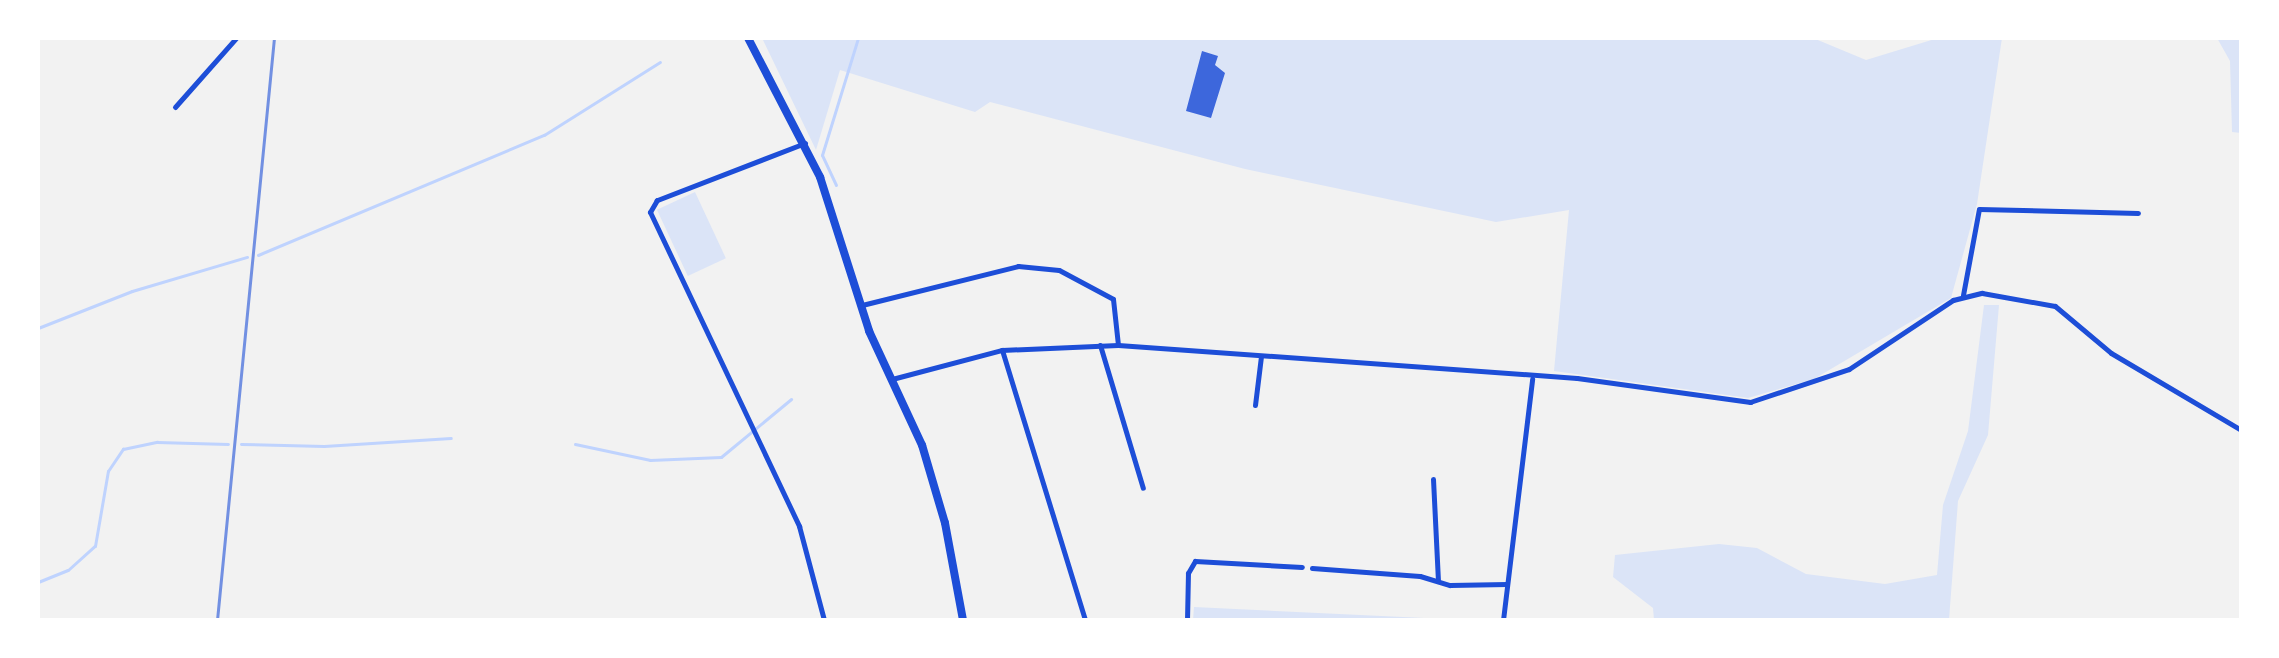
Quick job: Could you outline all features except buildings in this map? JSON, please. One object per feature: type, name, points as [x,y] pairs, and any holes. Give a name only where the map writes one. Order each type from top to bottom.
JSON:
[{"type":"main road","points":[[748,38],[805,143],[833,210],[861,305],[932,475],[963,620]]},
{"type":"street","points":[[175,107],[236,38]]},
{"type":"street","points":[[805,143],[650,207],[808,550],[824,620]]},
{"type":"street","points":[[1963,295],[1979,209],[2138,213]]},
{"type":"street","points":[[861,305],[1018,266],[1059,270],[1113,299],[1118,345]]},
{"type":"street","points":[[892,379],[1002,350],[1118,345],[1532,379],[1577,378],[1750,402],[1849,369],[1963,295],[2006,295],[2055,306],[2111,353],[2241,430]]},
{"type":"street","points":[[1100,345],[1143,488]]},
{"type":"street","points":[[1002,350],[1085,620]]},
{"type":"street","points":[[1255,405],[1261,356]]},
{"type":"street","points":[[1503,620],[1532,379]]},
{"type":"street","points":[[1433,479],[1438,580]]},
{"type":"street","points":[[1187,620],[1188,573],[1195,561],[1302,567]]},
{"type":"street","points":[[1312,568],[1438,580],[1450,585],[1507,584]]},
{"type":"shaded area","points":[[762,38],[1813,38],[1866,60],[1938,38],[2002,38],[1977,204],[1951,298],[1814,379],[1748,398],[1554,371],[1569,210],[1496,222],[1245,169],[990,102],[975,112],[840,70],[816,150]]},
{"type":"shaded area","points":[[2217,38],[2241,38],[2241,133],[2232,132],[2230,61]]},
{"type":"shaded area","points":[[695,192],[726,258],[688,276],[657,210]]},
{"type":"shaded area","points":[[1984,305],[1999,305],[1988,435],[1958,501],[1949,620],[1654,620],[1653,608],[1613,577],[1615,555],[1719,544],[1757,548],[1806,574],[1885,584],[1937,575],[1943,505],[1968,431]]},
{"type":"shaded area","points":[[1194,607],[1424,618],[1424,620],[1193,620]]},
{"type":"waterway","points":[[836,185],[822,155],[858,38]]},
{"type":"waterway","points":[[258,255],[544,135],[660,62]]},
{"type":"waterway","points":[[38,328],[132,291],[247,257]]},
{"type":"waterway","points":[[575,444],[650,460],[721,457],[791,399]]},
{"type":"waterway","points":[[241,444],[324,446],[451,438]]},
{"type":"waterway","points":[[38,582],[68,570],[95,546],[108,471],[123,449],[157,442],[228,444]]},
{"type":"railway","points":[[217,620],[274,38]]}]
